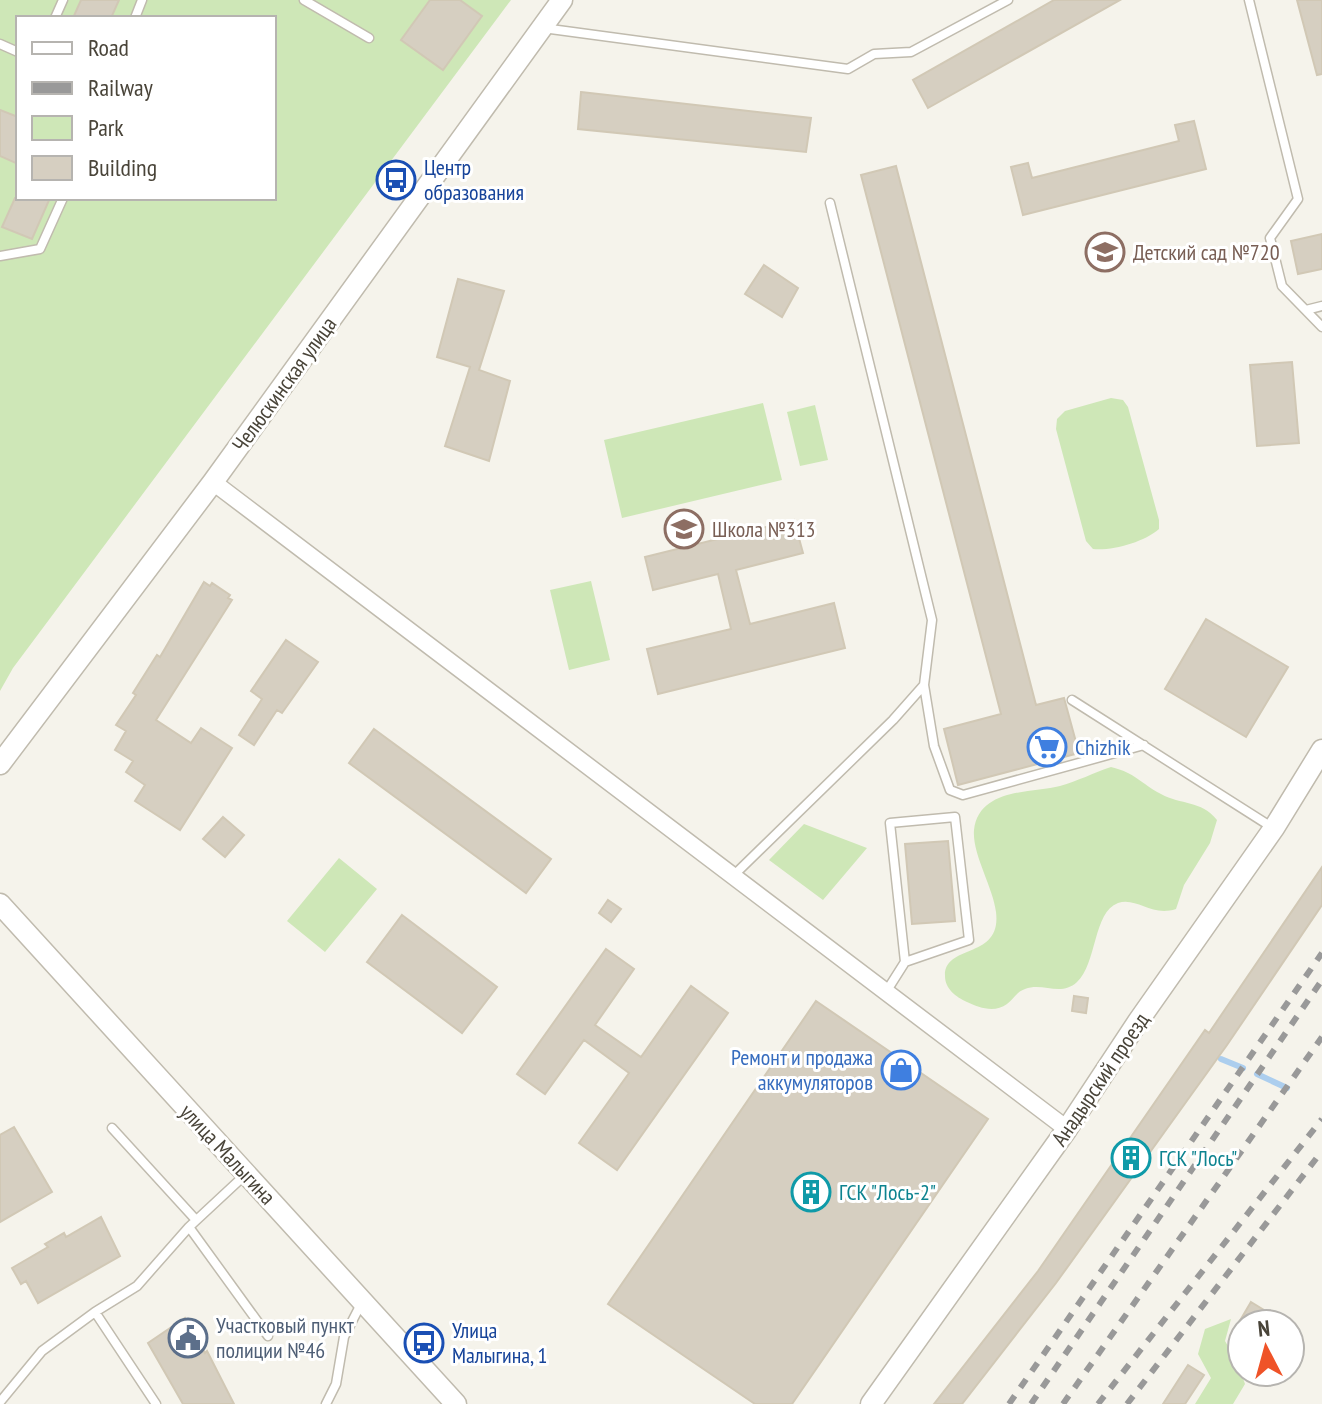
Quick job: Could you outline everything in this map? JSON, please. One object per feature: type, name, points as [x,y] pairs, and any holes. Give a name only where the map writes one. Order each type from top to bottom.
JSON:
[{"type":"street","name":"Челюскинская улица","points":[[0,764],[213,482],[562,0]]},
{"type":"street","points":[[213,482],[1067,1129]]},
{"type":"street","name":"Анадырский проезд","points":[[871,1404],[1067,1129],[1139,1020],[1274,828],[1322,750]]},
{"type":"street","name":"улица Малыгина","points":[[0,904],[456,1404]]},
{"type":"lane","points":[[304,0],[369,38]]},
{"type":"lane","points":[[542,28],[848,69],[874,54],[911,52],[1008,0]]},
{"type":"lane","points":[[1249,0],[1298,199],[1270,238],[1282,286],[1322,327]]},
{"type":"lane","points":[[0,256],[40,249],[62,200]]},
{"type":"lane","points":[[830,203],[932,620],[924,685],[934,746],[950,790],[963,795],[1144,745]]},
{"type":"lane","points":[[1306,310],[1322,306]]},
{"type":"lane","points":[[733,876],[893,720],[924,685]]},
{"type":"lane","points":[[1072,700],[1274,828]]},
{"type":"lane","points":[[886,992],[905,962],[890,823],[955,817],[969,940],[905,962]]},
{"type":"lane","points":[[112,1128],[196,1220]]},
{"type":"lane","points":[[0,1402],[42,1351],[137,1286],[189,1227],[246,1174]]},
{"type":"lane","points":[[189,1227],[268,1336]]},
{"type":"lane","points":[[326,1404],[336,1384],[344,1337],[363,1301]]},
{"type":"lane","points":[[95,1312],[156,1404]]},
{"type":"green space","points":[[0,0],[511,0],[13,668],[0,691]]},
{"type":"green space","points":[[1111,398],[1123,400],[1128,407],[1159,529],[1128,545],[1093,549],[1086,541],[1056,429],[1057,419],[1065,411]]},
{"type":"green space","points":[[763,403],[782,480],[622,518],[604,440]]},
{"type":"green space","points":[[815,405],[828,460],[800,466],[787,412]]},
{"type":"green space","points":[[591,581],[610,660],[569,670],[550,590]]},
{"type":"green space","points":[[1111,767],[1132,775],[1168,797],[1204,809],[1217,820],[1210,843],[1184,885],[1176,909],[1159,911],[1125,902],[1110,908],[1099,927],[1083,974],[1071,986],[1025,989],[1007,1004],[992,1009],[959,998],[947,985],[947,966],[953,959],[982,945],[995,927],[994,902],[974,839],[978,816],[996,799],[1060,786]]},
{"type":"green space","points":[[804,824],[867,848],[823,900],[769,860]]},
{"type":"green space","points":[[339,858],[377,889],[325,952],[287,921]]},
{"type":"green space","points":[[1226,1321],[1226,1388],[1243,1388],[1233,1404],[1195,1404],[1211,1378],[1198,1354],[1205,1329]]},
{"type":"building","points":[[81,0],[119,0],[112,16],[74,16]]},
{"type":"building","points":[[430,0],[460,0],[482,16],[443,70],[401,40]]},
{"type":"building","points":[[1054,0],[1120,0],[928,108],[913,80]]},
{"type":"building","points":[[1297,0],[1322,0],[1322,74],[1317,75]]},
{"type":"building","points":[[581,92],[811,118],[806,152],[578,129]]},
{"type":"building","points":[[0,110],[16,116],[16,163],[0,156]]},
{"type":"building","points":[[1194,121],[1206,169],[1023,215],[1011,167],[1028,163],[1032,178],[1179,141],[1175,125]]},
{"type":"building","points":[[896,166],[1036,705],[1064,698],[1079,753],[958,785],[944,729],[1001,714],[861,175]]},
{"type":"building","points":[[15,198],[49,200],[32,239],[2,227]]},
{"type":"building","points":[[1322,234],[1322,269],[1298,274],[1291,241]]},
{"type":"building","points":[[764,265],[798,288],[782,317],[745,294]]},
{"type":"building","points":[[458,279],[504,291],[479,370],[510,381],[489,461],[445,446],[470,367],[437,357]]},
{"type":"building","points":[[1292,362],[1299,443],[1257,446],[1250,365]]},
{"type":"building","points":[[794,520],[803,553],[736,570],[750,624],[834,603],[845,648],[658,694],[647,649],[731,629],[718,574],[653,590],[645,557]]},
{"type":"building","points":[[204,582],[210,586],[212,583],[230,595],[228,598],[232,600],[156,720],[191,743],[201,728],[232,748],[180,830],[135,801],[145,785],[126,772],[133,761],[115,750],[126,731],[116,725]]},
{"type":"building","points":[[1206,619],[1288,667],[1246,737],[1165,689]]},
{"type":"building","points":[[286,640],[318,662],[282,713],[277,710],[254,745],[239,735],[262,699],[251,691]]},
{"type":"building","points":[[374,729],[551,859],[526,893],[349,763]]},
{"type":"building","points":[[223,817],[244,835],[225,857],[203,839]]},
{"type":"building","points":[[948,841],[955,921],[912,924],[905,844]]},
{"type":"building","name":"ГСК \"Лось\"","points":[[1322,867],[1322,905],[1227,1045],[1056,1283],[962,1404],[934,1404],[1038,1271],[1205,1030],[1209,1033]]},
{"type":"building","points":[[608,900],[621,909],[611,922],[599,913]]},
{"type":"building","points":[[402,915],[497,987],[462,1033],[367,962]]},
{"type":"building","points":[[606,949],[634,969],[595,1025],[641,1057],[691,986],[728,1013],[617,1170],[579,1143],[629,1073],[584,1040],[545,1094],[517,1074]]},
{"type":"building","points":[[1074,996],[1088,998],[1086,1013],[1072,1011]]},
{"type":"building","name":"ГСК \"Лось-2\"","points":[[816,1001],[988,1119],[792,1404],[755,1404],[608,1304]]},
{"type":"building","points":[[14,1127],[52,1192],[0,1222],[0,1135]]},
{"type":"building","points":[[101,1217],[120,1256],[38,1303],[26,1281],[21,1284],[12,1268],[48,1247],[45,1244],[64,1233],[66,1237]]},
{"type":"building","points":[[1251,1302],[1261,1308],[1247,1308]]},
{"type":"building","points":[[185,1318],[205,1353],[207,1351],[234,1404],[183,1404],[148,1343]]},
{"type":"building","points":[[1188,1365],[1204,1375],[1185,1404],[1163,1404]]},
{"type":"waterway","points":[[1221,1059],[1243,1068]]},
{"type":"waterway","points":[[1257,1074],[1287,1088]]},
{"type":"railway","points":[[1009,1404],[1322,953]]},
{"type":"railway","points":[[1031,1404],[1322,980]]},
{"type":"railway","points":[[1063,1404],[1322,1037]]},
{"type":"railway","points":[[1098,1404],[1322,1119]]},
{"type":"railway","points":[[1127,1404],[1322,1151]]},
{"type":"place","name":"Центр образования","points":[[396,180]]},
{"type":"place","name":"Детский сад №720","points":[[1105,252]]},
{"type":"place","name":"Школа №313","points":[[684,529]]},
{"type":"place","name":"Chizhik","points":[[1047,747]]},
{"type":"place","name":"Ремонт и продажа аккумуляторов","points":[[901,1070]]},
{"type":"place","name":"ГСК \"Лось\"","points":[[1131,1158]]},
{"type":"place","name":"ГСК \"Лось-2\"","points":[[811,1192]]},
{"type":"place","name":"Участковый пункт полиции №46","points":[[188,1338]]},
{"type":"place","name":"Улица Малыгина, 1","points":[[424,1343]]}]
